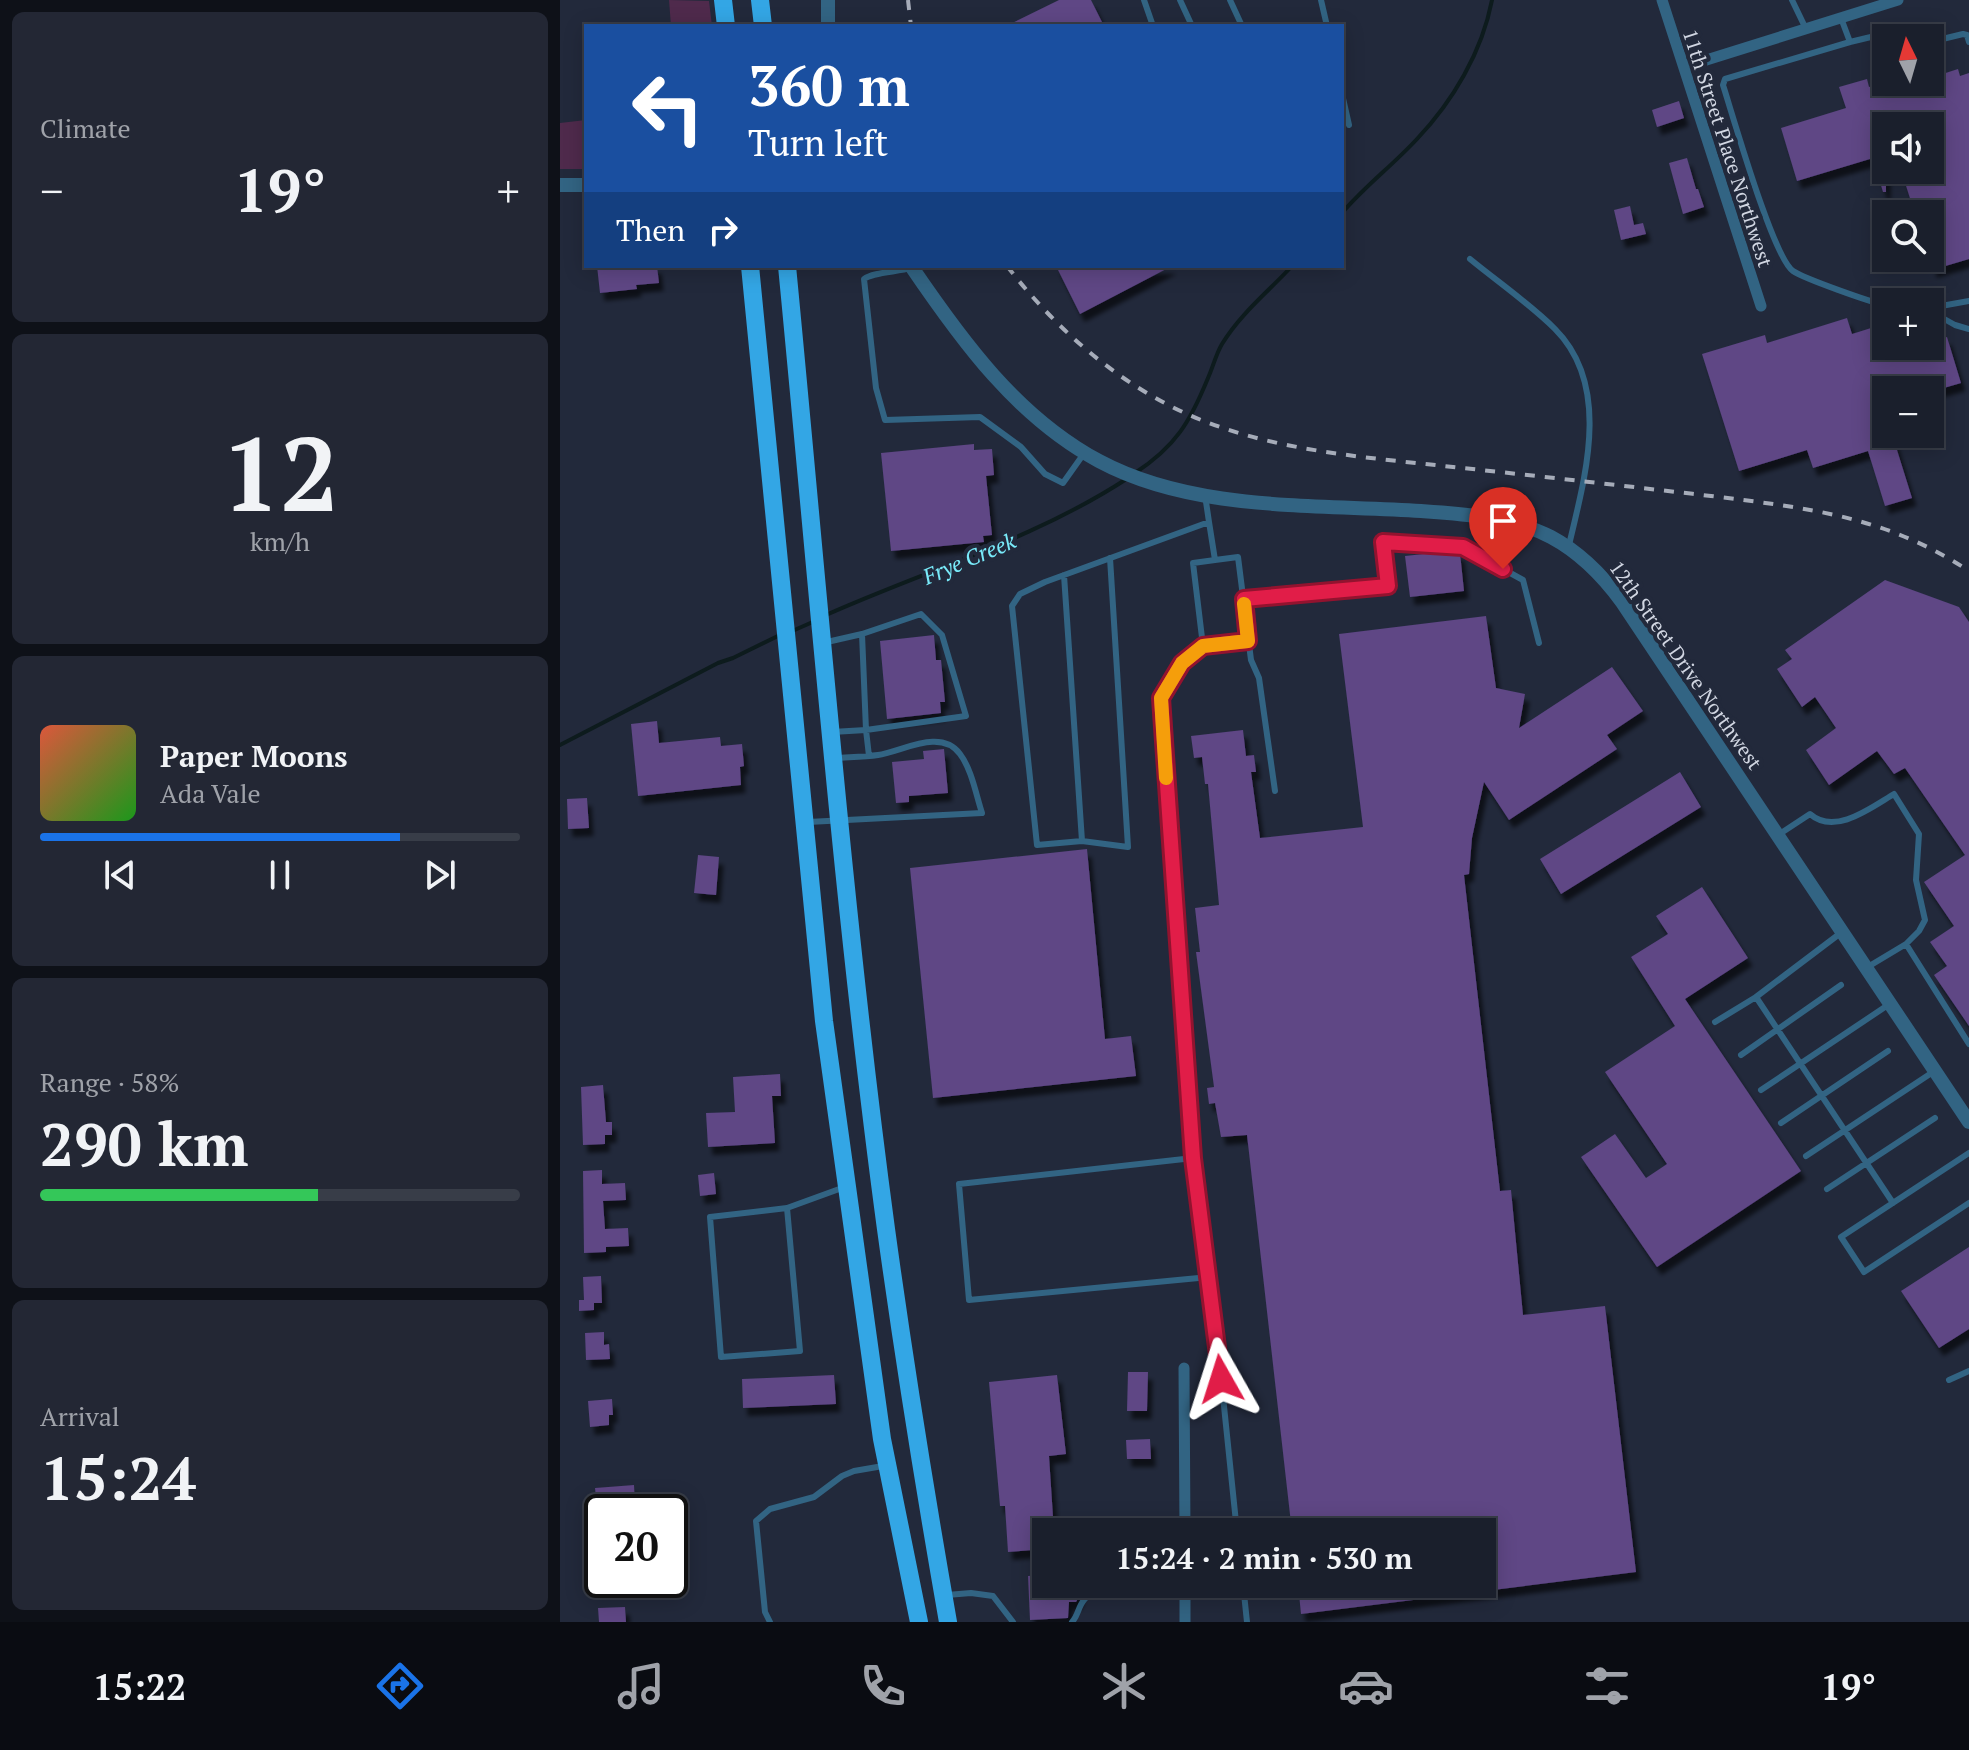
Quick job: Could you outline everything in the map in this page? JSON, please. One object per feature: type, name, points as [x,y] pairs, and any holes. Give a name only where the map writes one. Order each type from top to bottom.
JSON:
[{"type":"highway","points":[[723,0],[726,24]]},
{"type":"highway","points":[[760,0],[763,24]]},
{"type":"highway","points":[[750,268],[824,1021],[888,1465],[919,1622]]},
{"type":"highway","points":[[787,268],[840,821],[886,1228],[916,1437],[948,1622]]},
{"type":"street","points":[[828,0],[828,24]]},
{"type":"street","name":"11th Street Place Northwest","points":[[1662,0],[1761,306]]},
{"type":"street","points":[[1684,67],[1898,0]]},
{"type":"street","points":[[560,185],[584,185]]},
{"type":"street","name":"12th Street Drive Northwest","points":[[913,268],[992,375],[1044,425],[1113,468],[1147,482],[1205,495],[1272,503],[1462,514],[1510,523],[1550,537],[1602,575],[1969,1122]]},
{"type":"street","points":[[1184,1368],[1185,1518]]},
{"type":"street","points":[[1185,1598],[1185,1622]]},
{"type":"lane","points":[[1144,0],[1152,24]]},
{"type":"lane","points":[[1180,0],[1191,24]]},
{"type":"lane","points":[[1230,0],[1241,24]]},
{"type":"lane","points":[[1321,0],[1327,24]]},
{"type":"lane","points":[[1792,0],[1806,29]]},
{"type":"lane","points":[[1841,18],[1850,42]]},
{"type":"lane","points":[[1944,39],[1963,34],[1967,35],[1969,42]]},
{"type":"lane","points":[[1872,37],[1725,79],[1723,85],[1781,255],[1792,270],[1872,302]]},
{"type":"lane","points":[[1344,103],[1349,125]]},
{"type":"lane","points":[[1470,259],[1557,331],[1579,363],[1589,407],[1590,433],[1584,481],[1569,549]]},
{"type":"lane","points":[[909,268],[870,274],[864,279],[876,388],[885,420],[980,417],[1021,447],[1045,474],[1063,483],[1085,452]]},
{"type":"lane","points":[[1944,306],[1969,301]]},
{"type":"lane","points":[[1944,318],[1969,329]]},
{"type":"lane","points":[[1205,495],[1215,560]]},
{"type":"lane","points":[[1110,558],[1128,847],[1082,841],[1037,845],[1012,606],[1020,594],[1064,575],[1110,558],[1209,522]]},
{"type":"lane","points":[[1244,599],[1388,586],[1383,542],[1463,547],[1523,580],[1539,643]]},
{"type":"lane","points":[[1203,646],[1193,563],[1238,557],[1251,660],[1259,678],[1275,791]]},
{"type":"lane","points":[[1064,575],[1082,841]]},
{"type":"lane","points":[[823,643],[862,634],[921,614],[942,635],[966,716],[832,732]]},
{"type":"lane","points":[[862,634],[869,756]]},
{"type":"lane","points":[[1235,1518],[1193,1158],[1161,698],[1182,663],[1203,646],[1248,641]]},
{"type":"lane","points":[[804,822],[982,813],[967,766],[959,753],[947,744],[909,745],[881,755],[834,758]]},
{"type":"lane","points":[[1778,835],[1810,814],[1824,821],[1848,820],[1894,794],[1919,834],[1916,880],[1925,920],[1906,944],[1866,968]]},
{"type":"lane","points":[[1715,1022],[1756,997],[1842,932]]},
{"type":"lane","points":[[1906,944],[1969,1044]]},
{"type":"lane","points":[[1741,1055],[1841,985]]},
{"type":"lane","points":[[1756,997],[1893,1203]]},
{"type":"lane","points":[[1761,1090],[1889,1003]]},
{"type":"lane","points":[[1781,1123],[1888,1051]]},
{"type":"lane","points":[[1806,1156],[1934,1071]]},
{"type":"lane","points":[[1827,1189],[1935,1118]]},
{"type":"lane","points":[[1969,1153],[1841,1237],[1864,1272],[1969,1203]]},
{"type":"lane","points":[[1193,1158],[959,1184],[969,1300],[1209,1277]]},
{"type":"lane","points":[[787,1208],[800,1351],[721,1357],[710,1217],[787,1208],[846,1186]]},
{"type":"lane","points":[[1949,1380],[1969,1371]]},
{"type":"lane","points":[[770,1622],[765,1612],[756,1521],[770,1509],[814,1497],[842,1476],[888,1465]]},
{"type":"lane","points":[[943,1596],[971,1593],[993,1596],[1013,1622]]},
{"type":"lane","points":[[1072,1622],[1085,1598]]},
{"type":"lane","points":[[1244,1598],[1247,1622]]},
{"type":"shaded area","points":[[669,0],[709,1],[712,24],[671,24]]},
{"type":"shaded area","points":[[584,120],[584,169],[560,169],[560,123]]},
{"type":"building","points":[[1059,0],[1091,0],[1103,24],[1010,24]]},
{"type":"building","points":[[1958,69],[1960,76],[1969,73],[1969,259],[1944,266],[1944,200],[1911,200],[1905,184],[1944,184],[1944,112],[1872,112],[1872,166],[1870,159],[1797,181],[1781,128],[1846,108],[1839,87],[1867,79],[1869,87],[1872,86],[1872,96],[1944,96],[1944,74]]},
{"type":"building","points":[[1679,101],[1684,118],[1657,127],[1652,110]]},
{"type":"building","points":[[1687,158],[1704,207],[1683,214],[1669,163]]},
{"type":"building","points":[[1630,206],[1634,225],[1643,223],[1646,234],[1621,240],[1614,210]]},
{"type":"building","points":[[597,268],[657,268],[659,283],[600,293]]},
{"type":"building","points":[[1057,268],[1168,268],[1080,314]]},
{"type":"building","points":[[1847,318],[1852,334],[1871,328],[1872,360],[1944,360],[1944,338],[1947,337],[1961,383],[1944,388],[1944,376],[1872,376],[1872,448],[1896,448],[1912,498],[1885,506],[1868,451],[1813,468],[1807,450],[1739,471],[1702,354],[1765,335],[1767,343]]},
{"type":"building","points":[[974,444],[974,450],[992,449],[994,475],[986,476],[992,535],[983,536],[984,542],[891,551],[881,453]]},
{"type":"building","points":[[1460,553],[1464,591],[1410,597],[1405,556]]},
{"type":"building","points":[[1885,580],[1959,607],[1969,622],[1969,1026],[1934,975],[1947,966],[1930,942],[1954,926],[1924,882],[1965,855],[1905,768],[1894,774],[1877,751],[1829,785],[1806,750],[1836,728],[1815,697],[1802,707],[1777,669],[1792,659],[1785,650]]},
{"type":"building","points":[[1486,616],[1496,688],[1525,694],[1519,728],[1612,667],[1643,711],[1607,735],[1617,749],[1509,820],[1484,782],[1472,838],[1469,874],[1464,875],[1500,1191],[1511,1190],[1523,1315],[1605,1306],[1636,1572],[1496,1590],[1496,1518],[1290,1518],[1247,1135],[1221,1137],[1215,1103],[1209,1104],[1207,1088],[1214,1087],[1196,952],[1200,952],[1195,908],[1219,905],[1208,784],[1205,784],[1202,757],[1194,758],[1191,736],[1243,730],[1246,756],[1254,755],[1256,772],[1251,772],[1260,838],[1363,827],[1339,634]]},
{"type":"building","points":[[934,635],[936,660],[941,660],[945,702],[940,702],[941,713],[887,719],[880,641]]},
{"type":"building","points":[[657,721],[659,743],[720,737],[721,746],[742,744],[744,766],[740,767],[741,785],[638,796],[631,724]]},
{"type":"building","points":[[944,749],[948,793],[909,796],[909,802],[896,803],[892,762],[924,759],[923,751]]},
{"type":"building","points":[[1680,772],[1701,807],[1561,894],[1540,859]]},
{"type":"building","points":[[587,798],[589,828],[568,829],[567,799]]},
{"type":"building","points":[[1087,849],[1105,1039],[1131,1036],[1136,1076],[933,1098],[910,868]]},
{"type":"building","points":[[698,855],[719,857],[716,895],[694,893]]},
{"type":"building","points":[[1702,887],[1748,958],[1685,999],[1801,1171],[1657,1267],[1581,1157],[1615,1134],[1646,1178],[1667,1164],[1605,1072],[1675,1026],[1631,957],[1668,934],[1656,916]]},
{"type":"building","points":[[780,1074],[781,1096],[772,1096],[775,1143],[708,1147],[706,1113],[735,1112],[733,1077]]},
{"type":"building","points":[[603,1085],[606,1122],[612,1122],[612,1135],[605,1135],[605,1144],[583,1145],[581,1087]]},
{"type":"building","points":[[602,1170],[602,1184],[625,1183],[626,1200],[603,1201],[605,1229],[628,1228],[629,1246],[606,1247],[606,1252],[584,1253],[583,1171]]},
{"type":"building","points":[[714,1173],[716,1194],[700,1196],[698,1175]]},
{"type":"building","points":[[1969,1247],[1969,1329],[1939,1348],[1901,1291]]},
{"type":"building","points":[[601,1276],[602,1303],[594,1303],[594,1310],[579,1311],[579,1300],[584,1300],[583,1277]]},
{"type":"building","points":[[604,1332],[604,1345],[609,1344],[610,1359],[586,1360],[585,1333]]},
{"type":"building","points":[[1128,1372],[1148,1372],[1147,1411],[1127,1411]]},
{"type":"building","points":[[834,1375],[836,1404],[743,1408],[742,1379]]},
{"type":"building","points":[[1057,1375],[1066,1454],[1049,1456],[1053,1518],[1032,1518],[1032,1550],[1008,1552],[1005,1506],[1000,1506],[989,1382]]},
{"type":"building","points":[[612,1399],[613,1415],[609,1415],[609,1425],[590,1427],[588,1401]]},
{"type":"building","points":[[1150,1439],[1151,1459],[1127,1459],[1126,1440]]},
{"type":"building","points":[[634,1485],[634,1494],[596,1494],[595,1488]]},
{"type":"building","points":[[1028,1576],[1032,1576],[1032,1598],[1078,1598],[1076,1602],[1069,1602],[1068,1618],[1030,1620]]},
{"type":"building","points":[[1299,1598],[1429,1598],[1301,1614]]},
{"type":"building","points":[[625,1607],[626,1622],[599,1622],[598,1608]]},
{"type":"waterway","name":"Frye Creek","points":[[1344,211],[1408,149],[1454,92],[1481,38],[1492,0]]},
{"type":"waterway","name":"Frye Creek","points":[[1135,473],[1161,453],[1180,432],[1195,408],[1229,333],[1290,268]]},
{"type":"waterway","name":"Frye Creek","points":[[826,615],[1056,519],[1128,478]]},
{"type":"waterway","name":"Frye Creek","points":[[790,632],[815,621]]},
{"type":"waterway","name":"Frye Creek","points":[[560,745],[718,663],[782,634]]},
{"type":"railway","points":[[908,0],[911,24]]},
{"type":"railway","points":[[1009,268],[1045,311],[1088,351],[1161,401],[1219,426],[1284,444],[1352,456],[1711,496],[1845,517],[1907,538],[1969,571]]},
{"type":"slow traffic","points":[[1166,778],[1161,698],[1182,663],[1203,646],[1248,641],[1244,604]]},
{"type":"route","points":[[1221,1379],[1193,1158],[1161,698],[1182,663],[1203,646],[1248,641],[1244,599],[1388,586],[1383,542],[1463,547],[1503,569]]}]
